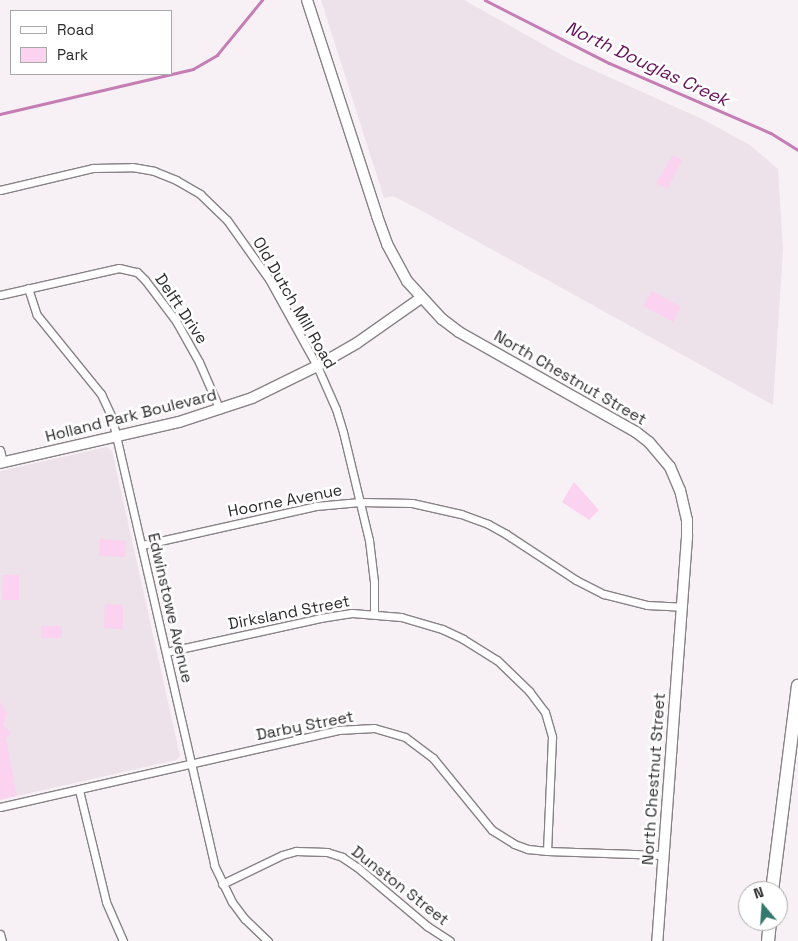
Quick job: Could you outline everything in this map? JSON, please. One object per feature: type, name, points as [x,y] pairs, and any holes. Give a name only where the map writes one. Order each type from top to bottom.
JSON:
[{"type":"highway","points":[[773,881],[798,686]]},
{"type":"main road","name":"North Chestnut Street","points":[[307,0],[387,244],[406,281],[420,298],[458,332],[636,432],[659,453],[675,478],[685,504],[687,520],[682,607],[657,941]]},
{"type":"main road","name":"Holland Park Boulevard","points":[[2,462],[116,437],[220,410],[268,391],[317,366],[358,343],[420,298]]},
{"type":"street","name":"Old Dutch Mill Road","points":[[0,190],[93,168],[110,166],[142,168],[176,180],[213,205],[248,247],[269,279],[317,366],[343,432],[360,502],[372,560],[374,613]]},
{"type":"street","name":"Delft Drive","points":[[0,295],[119,268],[137,272],[176,321],[199,362],[220,410]]},
{"type":"street","name":"Edwinstowe Avenue","points":[[28,288],[37,315],[101,394],[112,418],[214,865],[222,884],[245,918],[268,941]]},
{"type":"street","points":[[0,450],[2,462]]},
{"type":"street","name":"Hoorne Avenue","points":[[142,545],[298,509],[360,502],[412,503],[462,514],[506,534],[576,580],[604,594],[648,605],[682,607]]},
{"type":"street","name":"Dirksland Street","points":[[166,652],[333,615],[374,613],[422,623],[463,639],[497,660],[538,701],[550,724],[552,736],[547,851]]},
{"type":"street","name":"Darby Street","points":[[0,807],[338,730],[374,728],[390,731],[405,737],[433,758],[492,830],[502,838],[528,849],[663,855]]},
{"type":"street","points":[[79,790],[106,902],[123,941]]},
{"type":"street","name":"Dunston Street","points":[[222,884],[282,855],[296,851],[327,852],[342,857],[357,867],[426,926],[450,941]]},
{"type":"street","points":[[0,934],[2,941]]},
{"type":"shaded area","points":[[321,0],[464,0],[569,59],[702,119],[750,145],[778,169],[783,249],[773,405],[426,213],[393,196],[384,198]]},
{"type":"shaded area","points":[[107,447],[112,451],[180,756],[176,760],[17,796],[3,732],[7,713],[0,701],[0,471]]},
{"type":"green space","points":[[673,155],[682,160],[667,189],[656,183]]},
{"type":"green space","points":[[652,291],[681,307],[673,322],[643,306]]},
{"type":"green space","points":[[574,482],[599,510],[589,520],[562,502]]},
{"type":"green space","points":[[100,539],[126,541],[125,557],[99,556]]},
{"type":"green space","points":[[3,575],[19,575],[19,600],[2,600]]},
{"type":"green space","points":[[105,604],[123,605],[123,629],[104,628]]},
{"type":"green space","points":[[41,626],[62,626],[62,638],[41,638]]},
{"type":"green space","points":[[0,701],[7,713],[4,726],[11,733],[6,739],[17,796],[0,800]]},
{"type":"waterway","name":"North Douglas Creek","points":[[172,74],[193,69],[217,55],[262,0]]},
{"type":"waterway","name":"North Douglas Creek","points":[[485,0],[609,63],[771,133],[798,150]]},
{"type":"waterway","name":"North Douglas Creek","points":[[0,114],[167,75]]}]
